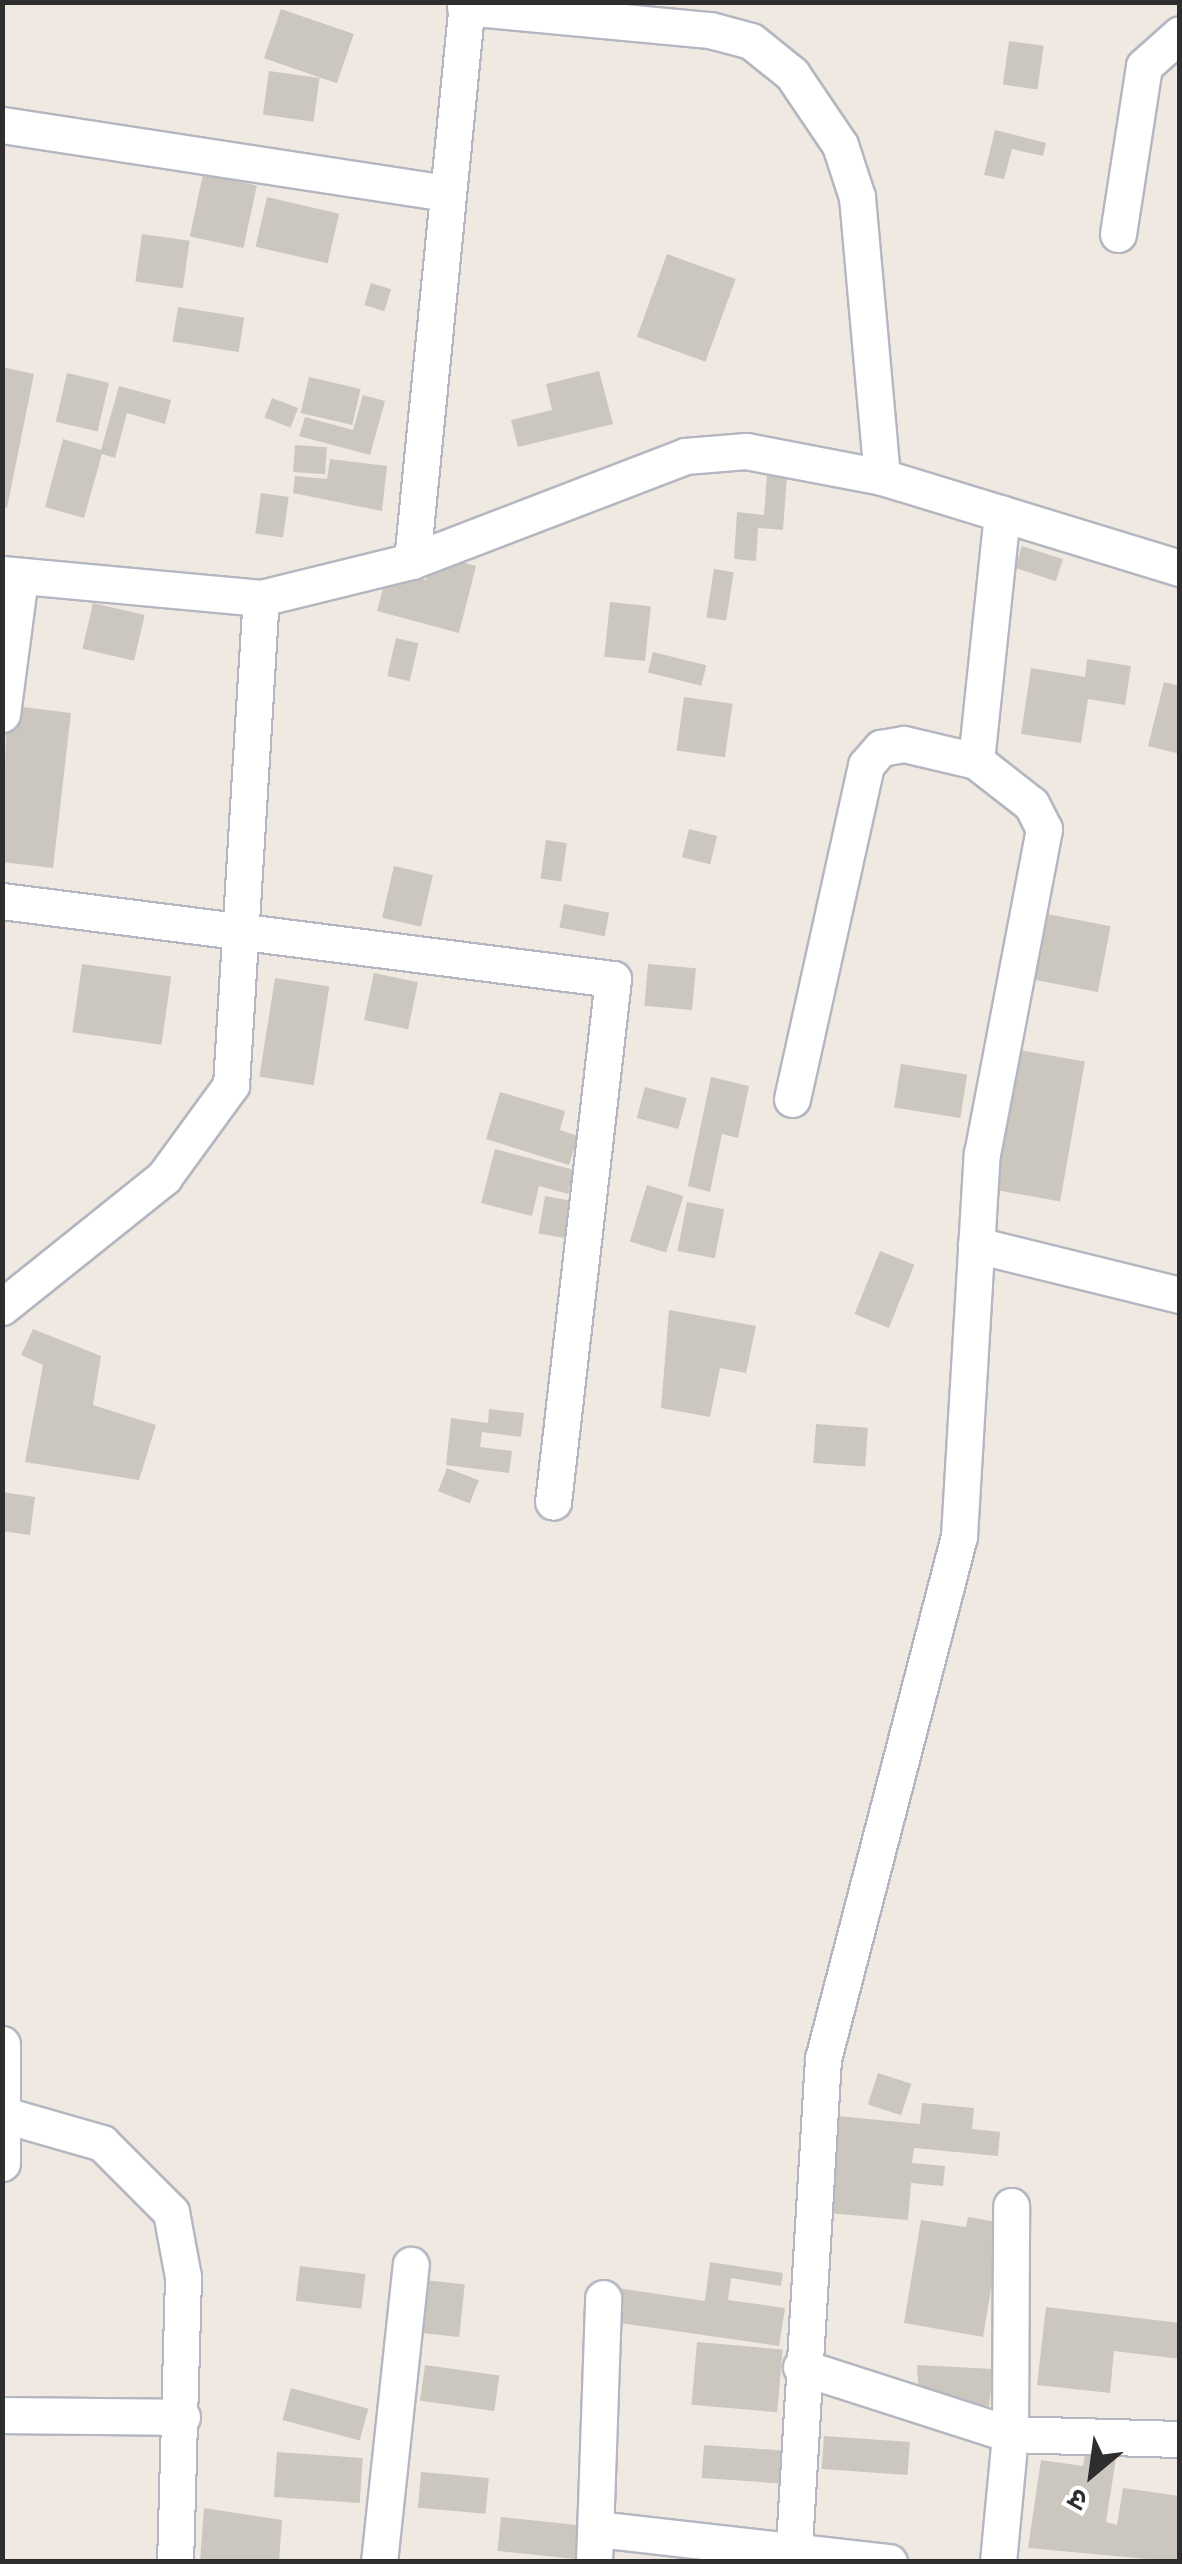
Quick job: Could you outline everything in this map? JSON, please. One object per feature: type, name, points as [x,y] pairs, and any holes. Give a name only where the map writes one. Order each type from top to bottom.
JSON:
[{"type":"street","points":[[412,561],[466,5],[710,30],[751,41],[792,74],[840,144],[857,197],[882,477]]},
{"type":"street","points":[[1118,234],[1144,66],[1180,34]]},
{"type":"street","points":[[2,125],[448,193]]},
{"type":"street","points":[[2,714],[11,576],[262,598],[412,561],[685,456],[746,451],[882,477],[1180,568]]},
{"type":"street","points":[[976,761],[1002,513]]},
{"type":"street","points":[[2,1307],[164,1177],[231,1085],[262,598]]},
{"type":"street","points":[[792,1099],[866,765],[881,748],[904,744],[976,761],[1031,804],[1044,829],[982,1154],[958,1536],[822,2059],[801,2367],[793,2558]]},
{"type":"street","points":[[2,901],[613,979],[553,1502]]},
{"type":"street","points":[[976,1246],[1180,1296]]},
{"type":"street","points":[[2,2044],[8,2116],[2,2162]]},
{"type":"street","points":[[8,2116],[102,2144],[172,2212],[183,2277],[175,2562]]},
{"type":"street","points":[[998,2562],[1010,2434],[1010,2206]]},
{"type":"street","points":[[380,2562],[411,2265]]},
{"type":"street","points":[[603,2298],[596,2545],[889,2562]]},
{"type":"street","points":[[801,2367],[1010,2434],[1180,2439]]},
{"type":"street","points":[[2,2415],[182,2417]]},
{"type":"building","points":[[281,9],[354,34],[337,83],[264,58]]},
{"type":"building","points":[[1009,41],[1044,46],[1038,89],[1003,85]]},
{"type":"building","points":[[269,71],[320,78],[313,122],[263,115]]},
{"type":"building","points":[[995,130],[1046,143],[1043,156],[1012,149],[1004,179],[984,175]]},
{"type":"building","points":[[203,174],[257,185],[243,248],[190,237]]},
{"type":"building","points":[[267,197],[339,214],[328,263],[256,247]]},
{"type":"building","points":[[142,234],[190,241],[183,288],[135,282]]},
{"type":"building","points":[[667,254],[736,279],[705,362],[637,337]]},
{"type":"building","points":[[371,283],[391,289],[384,311],[364,305]]},
{"type":"building","points":[[178,307],[244,317],[239,352],[173,342]]},
{"type":"building","points":[[2,367],[34,374],[7,508],[2,507]]},
{"type":"building","points":[[599,371],[613,424],[518,447],[511,420],[552,410],[546,384]]},
{"type":"building","points":[[67,373],[109,383],[98,431],[56,422]]},
{"type":"building","points":[[309,377],[361,389],[352,425],[301,413]]},
{"type":"building","points":[[119,386],[171,400],[165,424],[127,413],[115,458],[102,454],[84,518],[45,507],[63,439],[101,450]]},
{"type":"building","points":[[363,395],[385,401],[370,455],[299,436],[305,417],[353,430]]},
{"type":"building","points":[[272,398],[298,408],[291,428],[264,418]]},
{"type":"building","points":[[295,445],[327,447],[325,474],[293,472]]},
{"type":"building","points":[[330,459],[387,466],[382,511],[293,493],[295,476],[327,479]]},
{"type":"building","points":[[767,475],[787,476],[783,530],[758,528],[756,561],[734,559],[737,512],[764,515]]},
{"type":"building","points":[[261,493],[289,497],[283,537],[255,534]]},
{"type":"building","points":[[1022,546],[1063,559],[1056,581],[1015,568]]},
{"type":"building","points":[[433,554],[476,566],[459,633],[377,611],[388,570],[426,580]]},
{"type":"building","points":[[714,569],[734,572],[726,621],[706,617]]},
{"type":"building","points":[[610,602],[651,606],[645,661],[604,657]]},
{"type":"building","points":[[93,603],[145,615],[134,661],[82,649]]},
{"type":"building","points":[[396,638],[418,643],[410,681],[387,676]]},
{"type":"building","points":[[653,652],[706,665],[701,686],[648,672]]},
{"type":"building","points":[[1087,659],[1131,666],[1125,705],[1088,699],[1081,743],[1021,734],[1031,668],[1085,677]]},
{"type":"building","points":[[1164,682],[1180,686],[1180,754],[1148,746]]},
{"type":"building","points":[[684,697],[733,704],[725,757],[676,750]]},
{"type":"building","points":[[7,705],[71,713],[53,868],[2,862]]},
{"type":"building","points":[[689,829],[717,836],[710,864],[682,857]]},
{"type":"building","points":[[546,840],[567,843],[561,882],[541,879]]},
{"type":"building","points":[[394,866],[433,875],[421,927],[382,918]]},
{"type":"building","points":[[564,904],[609,913],[605,936],[559,928]]},
{"type":"building","points":[[1037,912],[1111,926],[1098,992],[1024,978]]},
{"type":"building","points":[[82,964],[171,977],[162,1045],[72,1032]]},
{"type":"building","points":[[648,964],[696,968],[692,1010],[644,1006]]},
{"type":"building","points":[[374,973],[418,982],[408,1029],[364,1020]]},
{"type":"building","points":[[275,978],[329,987],[314,1085],[259,1077]]},
{"type":"building","points":[[1008,1048],[1085,1062],[1060,1201],[983,1188]]},
{"type":"building","points":[[901,1064],[967,1074],[960,1118],[894,1107]]},
{"type":"building","points":[[711,1077],[749,1086],[738,1138],[722,1134],[710,1192],[688,1186]]},
{"type":"building","points":[[645,1087],[687,1098],[678,1129],[637,1118]]},
{"type":"building","points":[[500,1092],[565,1111],[560,1130],[578,1136],[569,1165],[486,1139]]},
{"type":"building","points":[[495,1149],[574,1170],[568,1194],[539,1186],[532,1216],[481,1203]]},
{"type":"building","points":[[647,1185],[683,1196],[666,1253],[630,1241]]},
{"type":"building","points":[[545,1196],[578,1202],[572,1239],[538,1233]]},
{"type":"building","points":[[687,1202],[724,1209],[715,1258],[677,1251]]},
{"type":"building","points":[[880,1251],[914,1265],[889,1328],[855,1314]]},
{"type":"building","points":[[669,1310],[756,1326],[746,1373],[720,1368],[710,1417],[661,1408]]},
{"type":"building","points":[[33,1329],[101,1356],[93,1405],[156,1425],[139,1480],[25,1462],[43,1365],[21,1355]]},
{"type":"building","points":[[489,1409],[524,1413],[521,1437],[482,1432],[480,1447],[512,1451],[509,1473],[446,1465],[451,1418],[488,1423]]},
{"type":"building","points":[[816,1424],[868,1428],[865,1467],[813,1463]]},
{"type":"building","points":[[447,1468],[479,1480],[470,1504],[438,1491]]},
{"type":"building","points":[[2,1492],[35,1497],[30,1535],[2,1531]]},
{"type":"building","points":[[878,2073],[911,2084],[901,2115],[868,2104]]},
{"type":"building","points":[[922,2103],[974,2108],[972,2129],[1000,2132],[998,2156],[914,2148],[912,2163],[945,2166],[943,2186],[911,2183],[908,2220],[828,2213],[837,2116],[920,2124]]},
{"type":"building","points":[[968,2217],[1002,2223],[983,2337],[904,2323],[921,2220],[966,2227]]},
{"type":"building","points":[[710,2262],[783,2273],[781,2286],[731,2278],[728,2300],[785,2308],[779,2346],[613,2322],[617,2288],[705,2301]]},
{"type":"building","points":[[300,2266],[366,2274],[361,2309],[296,2301]]},
{"type":"building","points":[[424,2280],[465,2284],[459,2337],[418,2333]]},
{"type":"building","points":[[1046,2307],[1180,2323],[1180,2359],[1114,2351],[1110,2393],[1037,2385]]},
{"type":"building","points":[[697,2342],[783,2349],[777,2412],[692,2405]]},
{"type":"building","points":[[425,2365],[499,2375],[494,2411],[420,2401]]},
{"type":"building","points":[[917,2365],[993,2369],[989,2406],[919,2398]]},
{"type":"building","points":[[291,2388],[368,2409],[360,2441],[282,2420]]},
{"type":"building","points":[[824,2436],[910,2442],[907,2475],[822,2469]]},
{"type":"building","points":[[704,2445],[783,2451],[781,2483],[702,2478]]},
{"type":"building","points":[[1086,2448],[1117,2452],[1106,2522],[1117,2525],[1123,2488],[1180,2496],[1180,2562],[1028,2548],[1041,2460],[1083,2466]]},
{"type":"building","points":[[277,2452],[363,2458],[360,2503],[274,2497]]},
{"type":"building","points":[[421,2472],[489,2478],[486,2514],[418,2508]]},
{"type":"building","points":[[204,2508],[282,2520],[279,2562],[200,2562]]},
{"type":"building","points":[[501,2517],[582,2525],[578,2559],[497,2551]]}]
